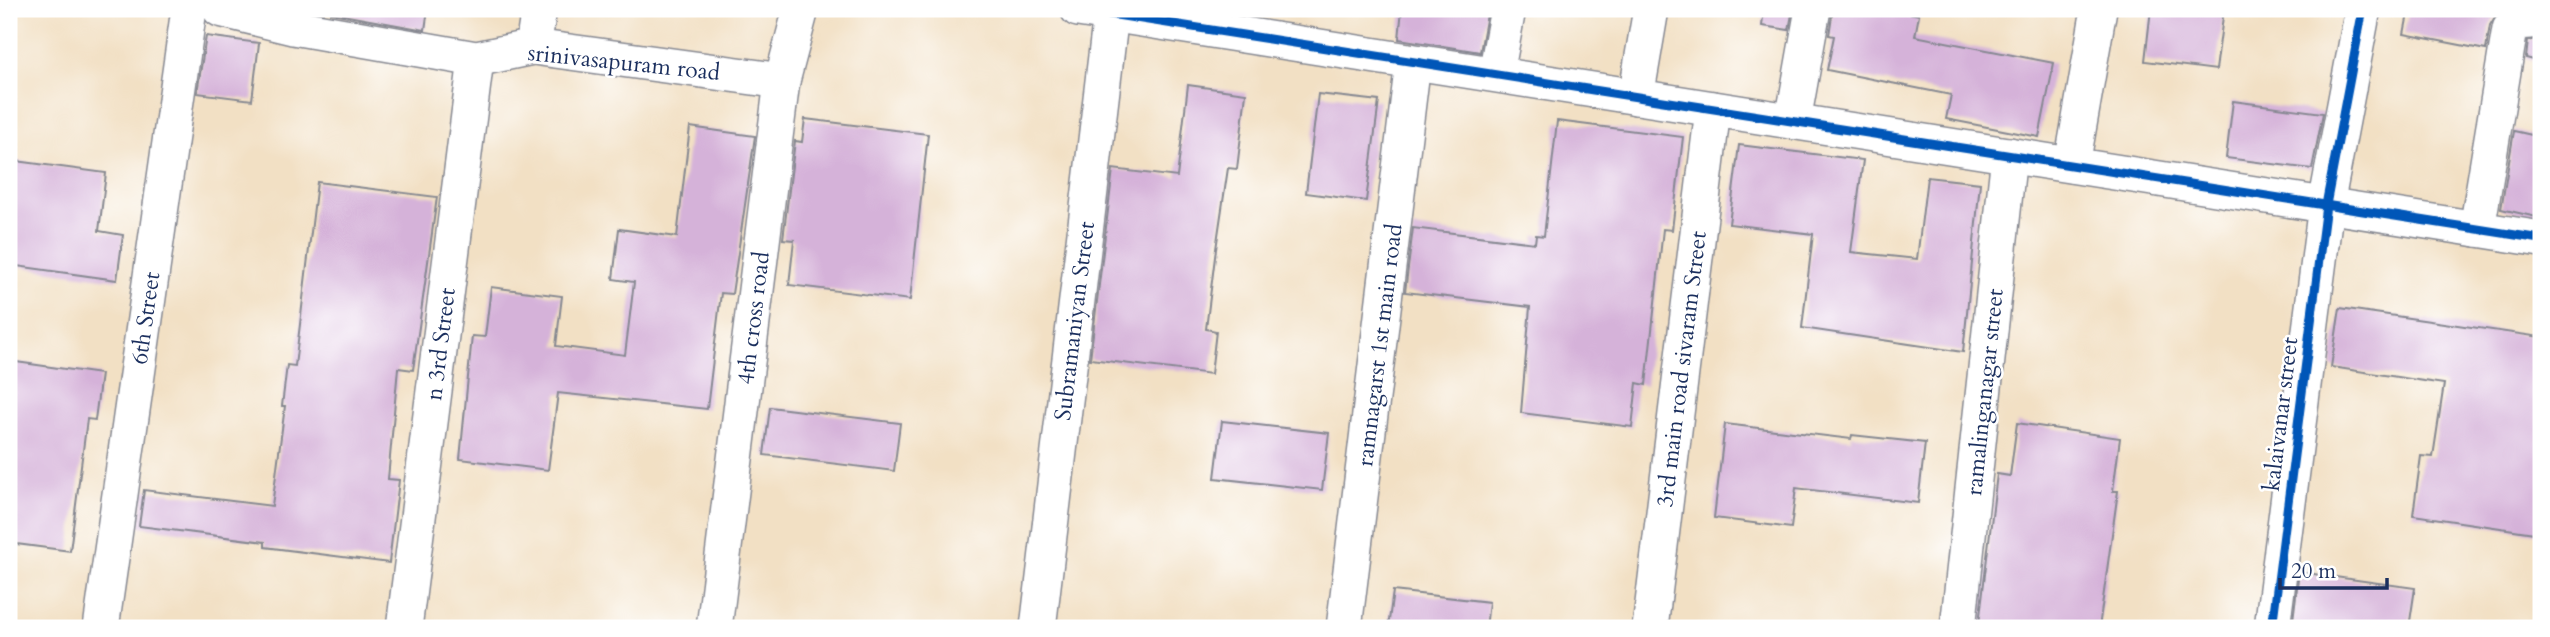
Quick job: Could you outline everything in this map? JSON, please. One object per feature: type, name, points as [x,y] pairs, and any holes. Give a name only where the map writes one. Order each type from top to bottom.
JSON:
[{"type":"street","name":"6th Street","points":[[101,628],[189,9]]},
{"type":"street","name":"srinivasapuram road","points":[[220,9],[294,18],[475,59],[533,47],[782,81]]},
{"type":"street","points":[[533,47],[539,9]]},
{"type":"street","name":"4th cross road","points":[[714,628],[782,81],[801,9]]},
{"type":"street","points":[[1496,74],[1508,9]]},
{"type":"street","points":[[1636,97],[1651,9]]},
{"type":"street","points":[[1793,121],[1813,9]]},
{"type":"street","points":[[2072,165],[2099,9]]},
{"type":"street","name":"kalaivanar street","points":[[2272,628],[2326,205],[2363,9]]},
{"type":"street","points":[[1094,11],[1242,21],[1413,62],[2541,239]]},
{"type":"street","name":"Subramaniyan Street","points":[[1038,628],[1094,11]]},
{"type":"street","points":[[2477,229],[2511,29],[2515,22],[2531,22]]},
{"type":"street","name":"n 3rd Street","points":[[404,628],[475,59]]},
{"type":"street","name":"ramnagarst 1st main road","points":[[1344,628],[1413,62]]},
{"type":"street","name":"3rd main road sivaram Street","points":[[1650,628],[1713,109]]},
{"type":"street","name":"ramalinganagar street","points":[[1958,628],[2009,155]]},
{"type":"building","points":[[331,9],[428,9],[425,30],[331,13]]},
{"type":"building","points":[[1402,9],[1488,9],[1480,52],[1399,39]]},
{"type":"building","points":[[1764,9],[1793,9],[1789,30],[1762,26]]},
{"type":"building","points":[[1833,9],[1891,9],[1919,15],[1915,36],[2054,63],[2039,137],[1946,119],[1951,95],[1827,70],[1834,36],[1829,35]]},
{"type":"building","points":[[2151,9],[2224,9],[2216,70],[2145,61]]},
{"type":"building","points":[[2409,9],[2500,9],[2490,25],[2486,50],[2404,34]]},
{"type":"building","points":[[206,36],[259,43],[252,100],[197,93]]},
{"type":"building","points":[[2541,38],[2541,62],[2526,58],[2528,41]]},
{"type":"building","points":[[1188,85],[1246,93],[1237,169],[1228,168],[1206,329],[1216,331],[1211,374],[1090,359],[1113,169],[1177,177]]},
{"type":"building","points":[[1318,94],[1379,101],[1366,201],[1306,193]]},
{"type":"building","points":[[2233,101],[2323,113],[2312,169],[2226,158]]},
{"type":"building","points":[[805,119],[928,134],[910,300],[789,285],[794,240],[783,239],[795,141],[802,142]]},
{"type":"building","points":[[1557,121],[1683,137],[1672,230],[1663,229],[1646,385],[1637,383],[1632,427],[1521,413],[1530,307],[1405,292],[1413,228],[1535,243],[1536,235],[1544,236]]},
{"type":"building","points":[[690,127],[755,136],[732,294],[721,293],[707,409],[558,393],[548,470],[460,459],[472,336],[485,337],[491,287],[562,296],[556,346],[625,355],[634,282],[613,279],[619,229],[677,237]]},
{"type":"building","points":[[2514,131],[2541,137],[2541,218],[2501,209]]},
{"type":"building","points":[[1739,145],[1863,160],[1851,252],[1917,259],[1927,177],[1980,183],[1963,352],[1802,328],[1813,234],[1729,224]]},
{"type":"building","points":[[9,160],[106,173],[99,231],[123,235],[117,280],[9,265]]},
{"type":"building","points":[[317,182],[437,197],[413,370],[398,368],[388,479],[399,480],[389,563],[265,547],[265,542],[139,526],[144,490],[272,506],[285,406],[282,406],[287,365],[295,366]]},
{"type":"building","points":[[2340,308],[2541,337],[2541,534],[2413,515],[2421,456],[2433,457],[2444,384],[2331,367]]},
{"type":"building","points":[[9,361],[101,374],[95,420],[87,419],[70,551],[9,543]]},
{"type":"building","points":[[770,407],[900,423],[894,471],[764,455]]},
{"type":"building","points":[[1222,421],[1329,433],[1322,490],[1215,478]]},
{"type":"building","points":[[2017,423],[2120,438],[2113,491],[2118,491],[2099,628],[2009,628],[1979,624],[1997,474],[2010,476]]},
{"type":"building","points":[[1725,424],[1851,439],[1852,435],[1925,443],[1918,503],[1796,488],[1791,528],[1714,518]]},
{"type":"building","points":[[2299,572],[2415,588],[2409,628],[2292,628]]},
{"type":"building","points":[[1393,591],[1489,602],[1486,628],[1388,628]]},
{"type":"cycle path","points":[[1078,9],[2541,239]]},
{"type":"cycle path","points":[[2272,628],[2326,205],[2363,9]]}]
